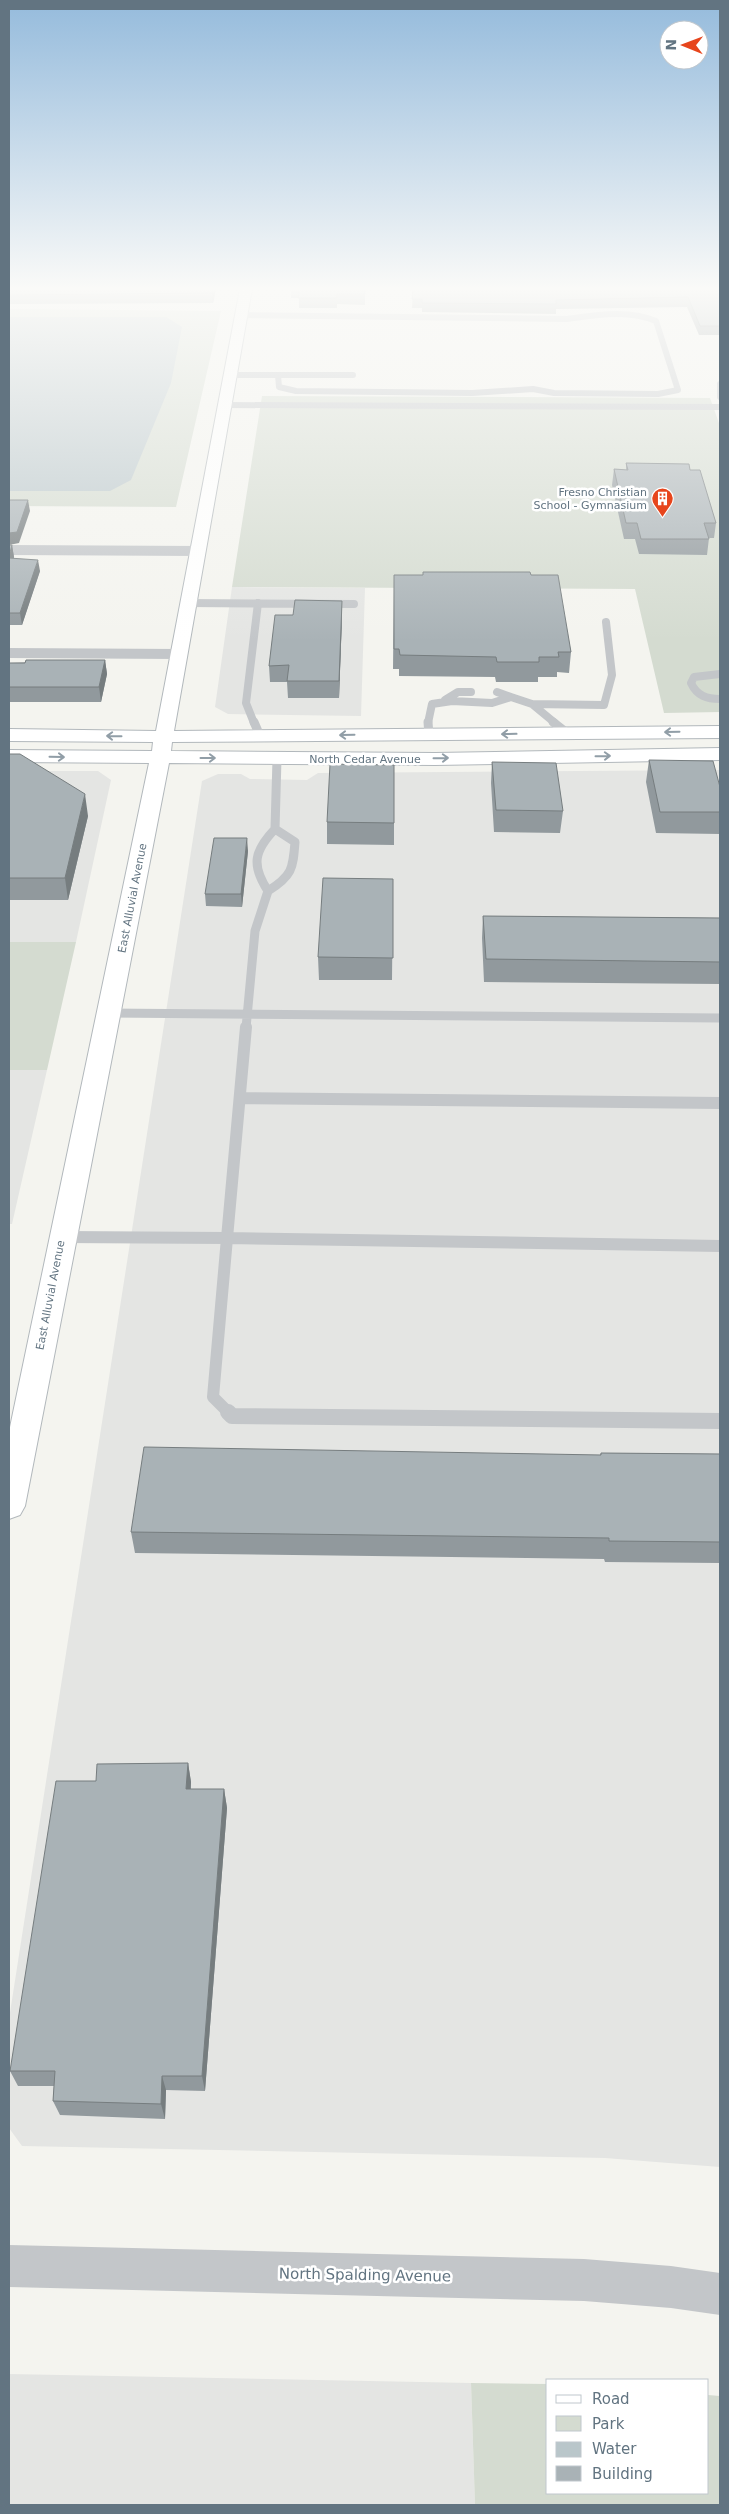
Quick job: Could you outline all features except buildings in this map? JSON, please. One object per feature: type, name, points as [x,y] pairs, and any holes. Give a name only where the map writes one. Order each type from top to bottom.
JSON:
[{"type":"main road","name":"East Alluvial Avenue","points":[[9,1505],[14,1455],[62,1237],[108,1012],[161,747],[225,406]]},
{"type":"main road","name":"North Cedar Avenue","points":[[9,756],[161,747],[260,736],[720,732]]},
{"type":"main road","name":"North Cedar Avenue","points":[[9,735],[161,747],[277,759],[720,754]]},
{"type":"street","points":[[9,550],[198,551]]},
{"type":"street","points":[[9,653],[178,654]]},
{"type":"street","name":"North Spalding Avenue","points":[[9,2266],[584,2280],[671,2286],[720,2294]]},
{"type":"lane","points":[[552,406],[720,407]]},
{"type":"lane","points":[[188,603],[354,604]]},
{"type":"lane","points":[[258,604],[246,703],[260,736]]},
{"type":"lane","points":[[497,692],[532,704],[604,705],[612,675],[606,622]]},
{"type":"lane","points":[[720,674],[694,676],[691,683],[696,693],[703,697],[720,699]]},
{"type":"lane","points":[[429,735],[428,718],[432,704],[445,700],[458,692],[471,692]]},
{"type":"lane","points":[[445,700],[464,703],[502,702],[511,697]]},
{"type":"lane","points":[[532,704],[567,733]]},
{"type":"lane","points":[[268,891],[257,877],[256,864],[260,844],[275,830],[277,759]]},
{"type":"lane","points":[[275,830],[295,842],[294,864],[288,879],[268,891],[255,931],[213,1397],[232,1416],[720,1421]]},
{"type":"lane","points":[[108,1012],[720,1018]]},
{"type":"lane","points":[[240,1098],[720,1103]]},
{"type":"lane","points":[[62,1237],[720,1246]]},
{"type":"shaded area","points":[[232,587],[365,588],[361,716],[228,714],[215,707]]},
{"type":"shaded area","points":[[720,770],[720,2167],[605,2158],[22,2146],[9,2128],[9,2019],[202,781],[218,774],[241,774],[250,779],[307,780],[318,773]]},
{"type":"shaded area","points":[[9,771],[98,771],[111,780],[76,942],[9,942]]},
{"type":"shaded area","points":[[9,1070],[47,1070],[12,1224],[9,1224]]},
{"type":"shaded area","points":[[9,2374],[471,2383],[475,2505],[9,2505]]},
{"type":"green space","points":[[9,406],[199,406],[176,507],[9,506]]},
{"type":"green space","points":[[260,406],[713,406],[720,426],[720,712],[664,713],[635,589],[232,587]]},
{"type":"green space","points":[[9,942],[76,942],[47,1070],[9,1070]]},
{"type":"green space","points":[[471,2383],[546,2384],[546,2494],[709,2494],[709,2395],[720,2396],[720,2505],[475,2505]]},
{"type":"water","points":[[9,406],[161,406],[131,480],[110,491],[9,491]]},
{"type":"place","name":"Fresno Christian School - Gymnasium","points":[[663,517]]}]
